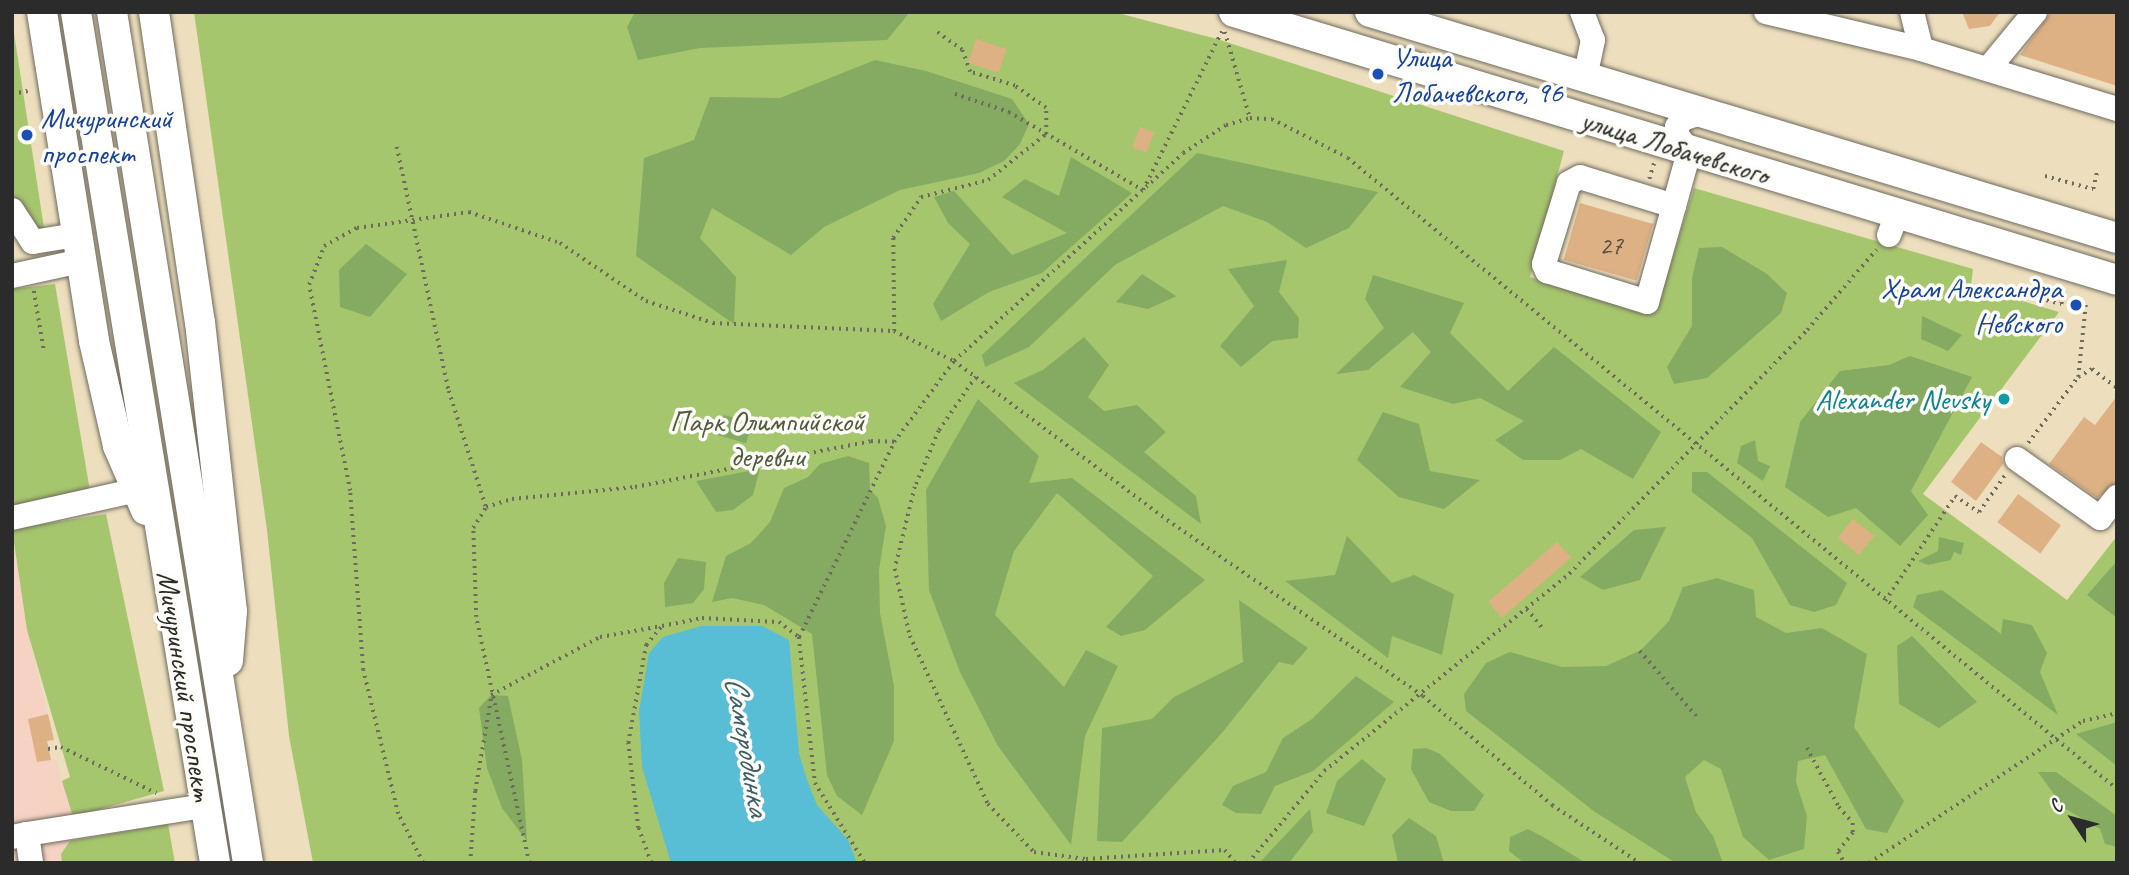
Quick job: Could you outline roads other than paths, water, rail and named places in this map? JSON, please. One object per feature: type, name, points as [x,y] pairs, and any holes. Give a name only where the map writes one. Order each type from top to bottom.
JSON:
[{"type":"main road","points":[[42,12],[79,248],[118,446],[163,551]]},
{"type":"main road","name":"Мичуринский проспект","points":[[76,12],[215,863]]},
{"type":"main road","name":"Мичуринский проспект","points":[[112,12],[224,705],[231,778],[248,863]]},
{"type":"main road","points":[[154,12],[200,323],[232,611],[224,705]]},
{"type":"main road","name":"улица Лобачевского","points":[[1234,12],[1689,152],[1893,223],[2117,280]]},
{"type":"main road","name":"улица Лобачевского","points":[[1370,12],[2117,238]]},
{"type":"street","points":[[1582,12],[1593,40]]},
{"type":"street","points":[[1585,78],[1593,40],[1605,12]]},
{"type":"street","points":[[1766,12],[1921,48],[2117,109]]},
{"type":"street","points":[[1912,12],[1921,48]]},
{"type":"street","points":[[1988,69],[2035,12]]},
{"type":"street","points":[[1674,206],[1580,177],[1569,183],[1544,264],[1547,271],[1647,302],[1674,206],[1689,152],[1677,135],[1677,127],[1682,119],[1701,113]]},
{"type":"street","points":[[12,209],[33,242],[79,248]]},
{"type":"street","points":[[21,274],[79,248]]},
{"type":"street","points":[[2017,459],[2100,518],[2117,497]]},
{"type":"street","points":[[12,518],[137,490]]},
{"type":"street","points":[[31,863],[20,836],[204,806]]},
{"type":"water","name":"Самородинка","points":[[701,626],[762,626],[789,640],[799,753],[807,780],[817,805],[848,840],[857,863],[671,863],[642,767],[639,711],[649,653],[663,637]]},
{"type":"place","name":"Улица Лобачевского, 96","points":[[1378,74]]},
{"type":"place","name":"Мичуринский проспект","points":[[27,135]]},
{"type":"place","name":"Храм Александра Невского","points":[[2076,305]]},
{"type":"place","name":"Alexander Nevsky","points":[[2004,399]]},
{"type":"park label","name":"Парк Олимпийской деревни","points":[[767,438]]}]
